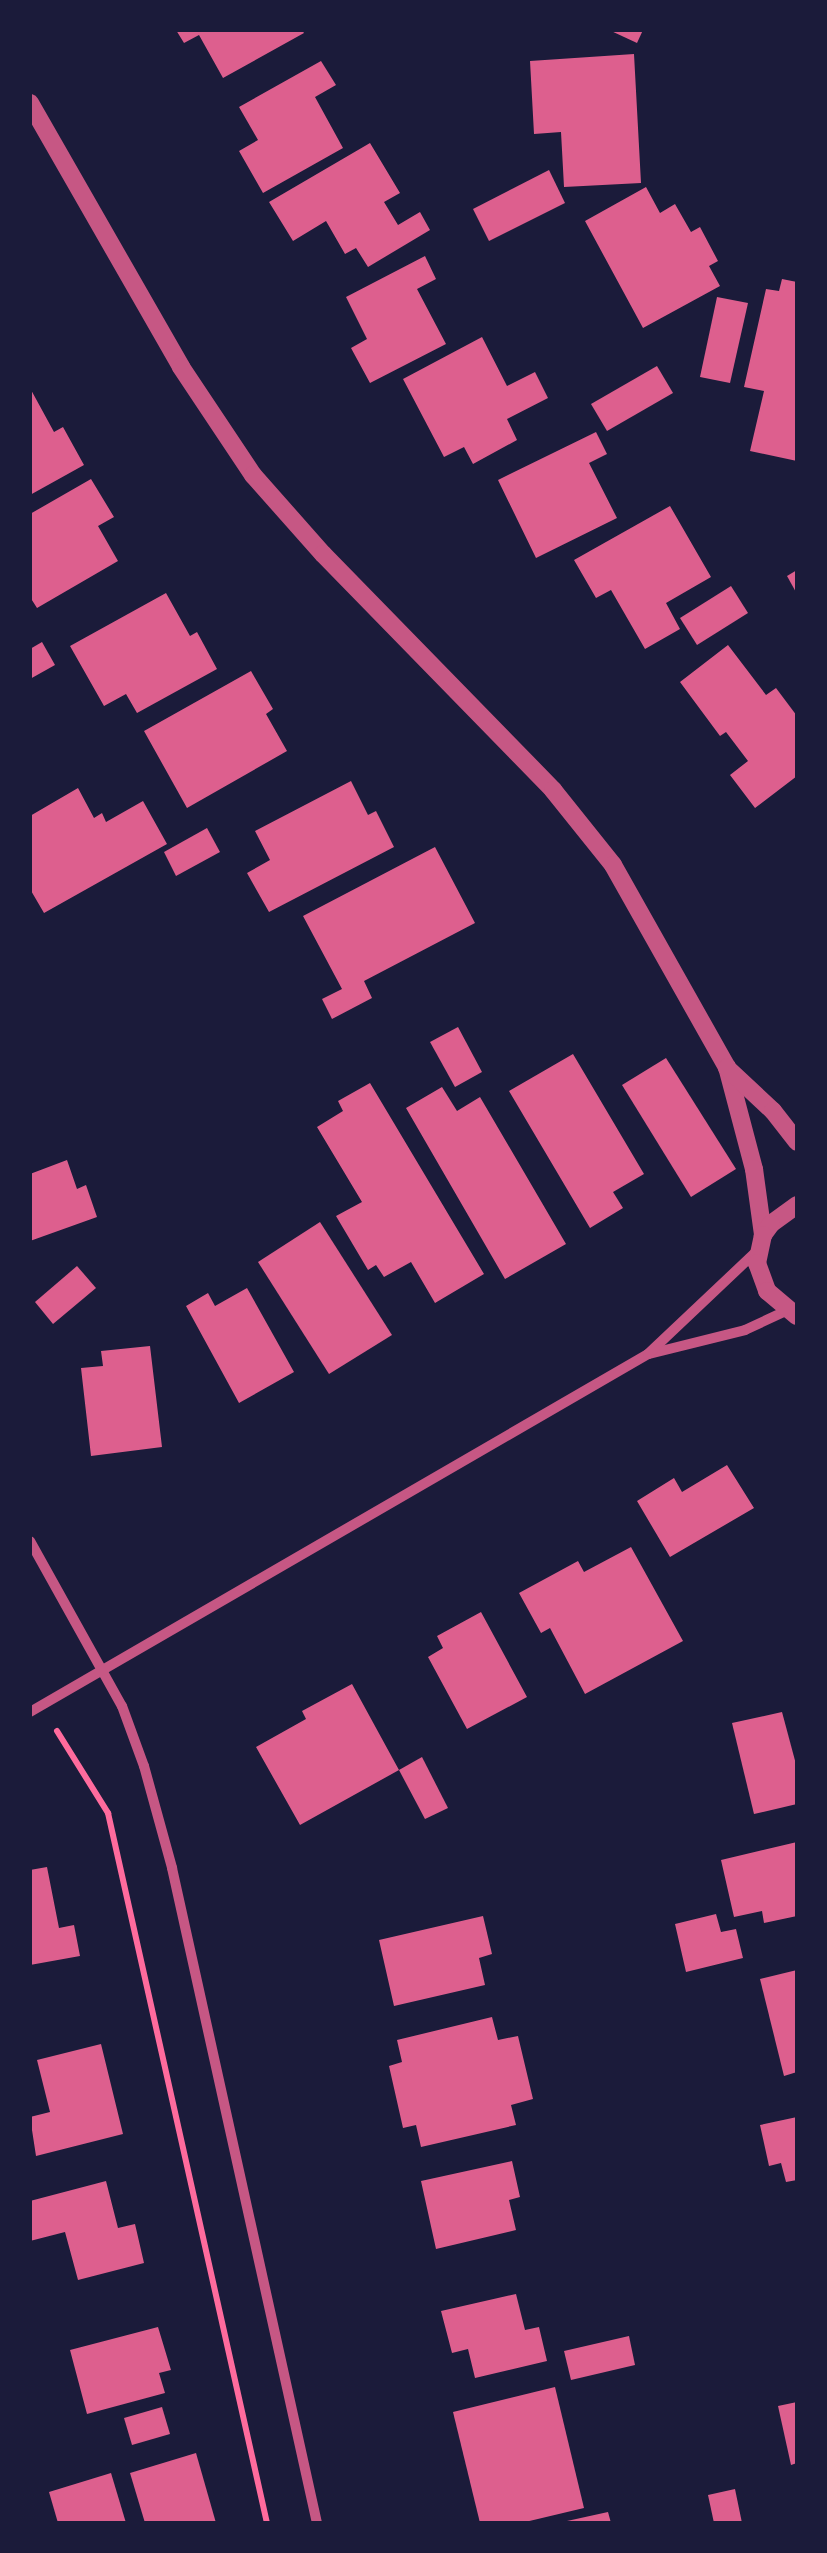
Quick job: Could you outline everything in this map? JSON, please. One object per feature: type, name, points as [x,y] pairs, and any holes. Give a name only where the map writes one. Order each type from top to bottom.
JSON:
[{"type":"street","points":[[30,103],[182,367],[254,476],[322,554],[524,758],[585,827],[613,865],[727,1067],[754,1169],[760,1278],[792,1313],[745,1330],[648,1354]]},
{"type":"street","points":[[727,1067],[774,1111],[797,1142]]},
{"type":"street","points":[[30,1712],[648,1354],[761,1243],[780,1214],[797,1205]]},
{"type":"street","points":[[30,1540],[103,1669],[139,1751],[172,1868],[317,2523]]},
{"type":"path","points":[[76,1761],[108,1812],[267,2523]]},
{"type":"building","points":[[176,30],[304,33],[223,78],[199,35],[184,43]]},
{"type":"building","points":[[609,30],[643,30],[637,43]]},
{"type":"building","points":[[634,54],[641,183],[564,187],[561,132],[534,134],[530,61]]},
{"type":"building","points":[[321,61],[336,85],[315,97],[343,148],[263,193],[239,151],[258,140],[239,107]]},
{"type":"building","points":[[370,143],[400,193],[384,202],[398,225],[420,212],[430,230],[368,267],[356,248],[345,254],[326,221],[293,241],[269,202]]},
{"type":"building","points":[[549,170],[565,203],[489,241],[473,209]]},
{"type":"building","points":[[646,187],[660,213],[675,204],[691,232],[700,227],[718,261],[709,266],[720,286],[643,328],[585,221]]},
{"type":"building","points":[[425,256],[436,279],[417,289],[446,344],[370,383],[351,348],[367,339],[346,297]]},
{"type":"building","points":[[782,279],[797,282],[797,461],[750,451],[764,391],[744,387],[766,289],[779,291]]},
{"type":"building","points":[[717,297],[748,303],[730,383],[700,377]]},
{"type":"building","points":[[482,337],[507,386],[535,372],[548,398],[507,419],[517,440],[473,464],[464,447],[444,457],[403,379]]},
{"type":"building","points":[[657,366],[673,393],[607,431],[591,404]]},
{"type":"building","points":[[30,388],[54,432],[63,427],[84,465],[30,495]]},
{"type":"building","points":[[596,432],[607,454],[589,463],[617,518],[536,558],[498,480]]},
{"type":"building","points":[[91,479],[114,517],[98,526],[118,561],[37,608],[30,597],[30,514]]},
{"type":"building","points":[[670,506],[711,577],[666,603],[680,629],[645,649],[611,590],[596,598],[574,560]]},
{"type":"building","points":[[797,570],[797,594],[787,576]]},
{"type":"building","points":[[731,586],[748,613],[697,645],[680,618]]},
{"type":"building","points":[[166,593],[190,636],[197,632],[217,669],[137,713],[126,694],[104,706],[70,646]]},
{"type":"building","points":[[42,642],[55,665],[30,679],[30,649]]},
{"type":"building","points":[[728,645],[766,695],[776,688],[797,716],[797,776],[755,808],[730,775],[748,761],[726,732],[720,736],[680,682]]},
{"type":"building","points":[[251,671],[273,709],[266,714],[287,751],[187,808],[144,731]]},
{"type":"building","points":[[351,781],[368,815],[376,811],[394,847],[269,912],[247,873],[270,860],[255,831]]},
{"type":"building","points":[[78,788],[94,818],[102,813],[106,822],[143,801],[167,844],[44,913],[30,889],[30,816]]},
{"type":"building","points":[[207,828],[220,852],[176,876],[164,852]]},
{"type":"building","points":[[435,847],[475,923],[364,981],[372,998],[332,1019],[322,999],[342,989],[303,916]]},
{"type":"building","points":[[458,1027],[482,1072],[455,1087],[430,1042]]},
{"type":"building","points":[[573,1054],[644,1174],[613,1192],[623,1208],[590,1228],[509,1091]]},
{"type":"building","points":[[666,1058],[736,1169],[691,1197],[622,1085]]},
{"type":"building","points":[[370,1083],[484,1274],[435,1303],[411,1262],[384,1277],[376,1265],[368,1270],[336,1216],[362,1202],[317,1127],[343,1111],[338,1101]]},
{"type":"building","points":[[442,1087],[457,1111],[480,1097],[566,1244],[505,1279],[406,1108]]},
{"type":"building","points":[[67,1160],[77,1189],[86,1185],[97,1217],[30,1241],[30,1174]]},
{"type":"building","points":[[320,1222],[392,1335],[329,1374],[258,1262]]},
{"type":"building","points":[[77,1266],[96,1288],[53,1324],[35,1302]]},
{"type":"building","points":[[247,1288],[294,1372],[239,1403],[186,1306],[208,1293],[215,1306]]},
{"type":"building","points":[[150,1346],[162,1447],[91,1456],[81,1368],[103,1366],[101,1351]]},
{"type":"building","points":[[727,1465],[754,1508],[670,1557],[637,1501],[674,1478],[682,1492]]},
{"type":"building","points":[[631,1547],[683,1641],[585,1694],[550,1628],[541,1633],[519,1593],[578,1561],[584,1572]]},
{"type":"building","points":[[481,1612],[527,1697],[467,1729],[428,1657],[443,1648],[437,1636]]},
{"type":"building","points":[[352,1684],[399,1770],[300,1825],[256,1747],[306,1719],[302,1711]]},
{"type":"building","points":[[782,1712],[797,1768],[797,1804],[754,1814],[732,1723]]},
{"type":"building","points":[[422,1757],[448,1808],[425,1819],[399,1770]]},
{"type":"building","points":[[797,1842],[797,1916],[764,1923],[762,1911],[734,1917],[721,1860]]},
{"type":"building","points":[[47,1867],[59,1928],[74,1925],[80,1956],[30,1965],[30,1870]]},
{"type":"building","points":[[716,1914],[721,1932],[736,1929],[743,1958],[686,1972],[675,1924]]},
{"type":"building","points":[[483,1916],[492,1954],[479,1958],[485,1985],[394,2006],[379,1940]]},
{"type":"building","points":[[797,1970],[797,2072],[784,2076],[760,1979]]},
{"type":"building","points":[[492,2017],[498,2040],[518,2036],[533,2099],[511,2105],[516,2125],[421,2147],[416,2125],[403,2128],[389,2066],[402,2062],[397,2040]]},
{"type":"building","points":[[101,2044],[123,2134],[36,2156],[30,2117],[50,2112],[37,2060]]},
{"type":"building","points":[[797,2117],[797,2180],[786,2182],[781,2163],[769,2166],[760,2125]]},
{"type":"building","points":[[512,2161],[520,2197],[509,2200],[516,2230],[436,2249],[421,2181]]},
{"type":"building","points":[[106,2181],[118,2228],[135,2224],[144,2263],[78,2280],[65,2232],[30,2241],[30,2201]]},
{"type":"building","points":[[516,2294],[525,2330],[539,2327],[547,2361],[475,2378],[468,2349],[452,2353],[441,2311]]},
{"type":"building","points":[[158,2327],[171,2370],[159,2373],[165,2393],[87,2414],[70,2350]]},
{"type":"building","points":[[629,2336],[635,2365],[571,2380],[564,2351]]},
{"type":"building","points":[[555,2387],[584,2508],[521,2523],[480,2523],[453,2412]]},
{"type":"building","points":[[797,2402],[797,2463],[791,2465],[778,2406]]},
{"type":"building","points":[[162,2407],[170,2434],[132,2445],[124,2418]]},
{"type":"building","points":[[196,2453],[216,2523],[145,2523],[130,2473]]},
{"type":"building","points":[[111,2473],[126,2523],[58,2523],[49,2492]]},
{"type":"building","points":[[735,2489],[742,2523],[714,2523],[708,2495]]},
{"type":"building","points":[[608,2512],[611,2523],[567,2523],[567,2521]]}]
